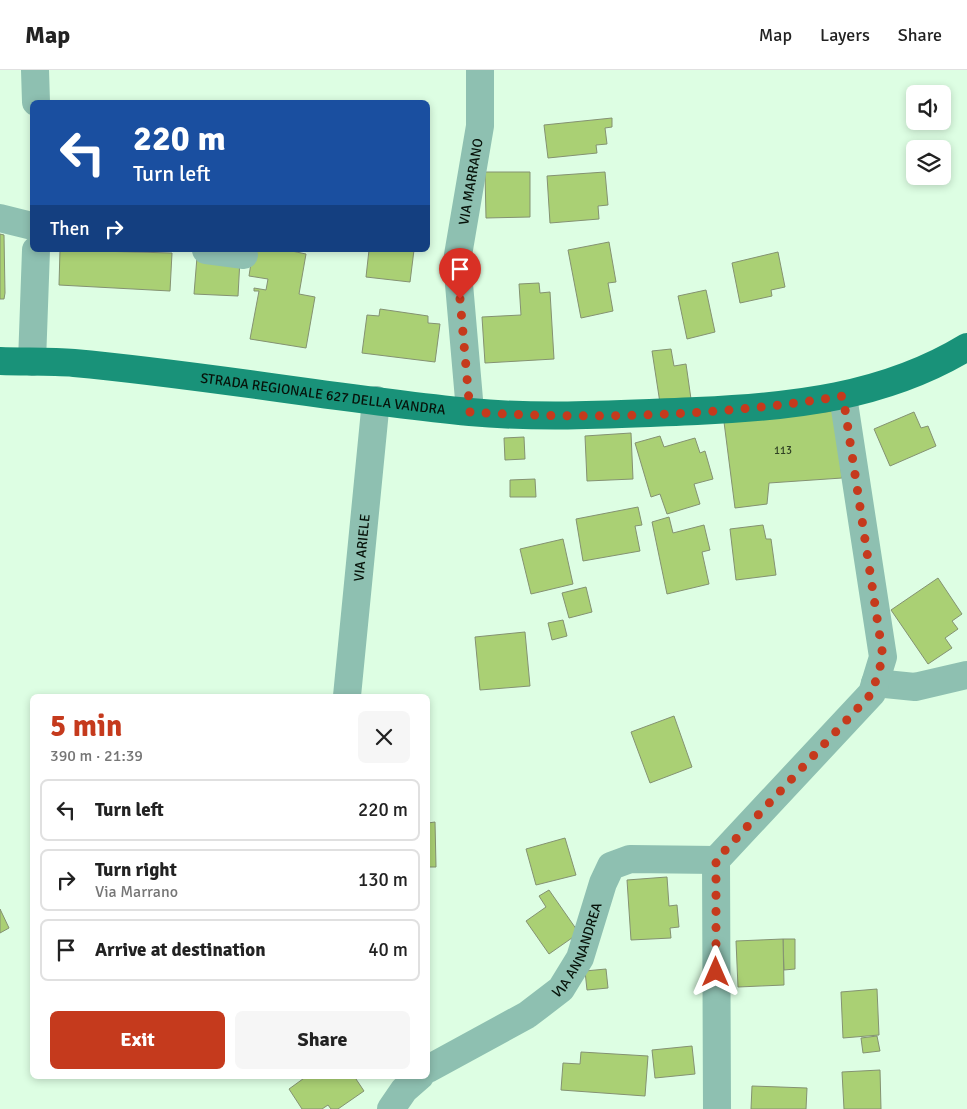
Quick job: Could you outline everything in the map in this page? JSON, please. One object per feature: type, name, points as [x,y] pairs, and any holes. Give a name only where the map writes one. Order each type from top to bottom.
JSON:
[{"type":"main road","name":"STRADA REGIONALE 627 DELLA VANDRA","points":[[0,361],[81,364],[470,412],[621,414],[747,409],[843,396],[885,386],[921,372],[967,347]]},
{"type":"street","points":[[35,70],[36,100]]},
{"type":"street","name":"VIA MARRANO","points":[[470,412],[458,262],[480,126],[480,70]]},
{"type":"street","points":[[0,218],[30,226]]},
{"type":"street","points":[[32,362],[36,252]]},
{"type":"street","points":[[221,252],[244,255]]},
{"type":"street","points":[[717,1109],[716,860],[872,693],[883,657],[843,396]]},
{"type":"street","name":"VIA ARIELE","points":[[347,694],[376,400]]},
{"type":"street","points":[[875,683],[915,687],[967,675]]},
{"type":"street","name":"VIA ANNANDREA","points":[[430,1069],[527,1015],[561,988],[580,958],[603,882],[611,866],[630,859],[716,860]]},
{"type":"building","points":[[612,118],[612,127],[605,128],[607,144],[596,145],[597,153],[548,158],[544,125]]},
{"type":"building","points":[[485,172],[530,172],[530,217],[486,218]]},
{"type":"building","points":[[605,172],[608,205],[598,206],[599,219],[550,223],[547,176]]},
{"type":"building","points":[[0,234],[4,235],[4,299],[0,299]]},
{"type":"building","points":[[609,242],[616,282],[608,283],[613,311],[581,318],[568,250]]},
{"type":"building","points":[[60,252],[172,253],[170,291],[59,285]]},
{"type":"building","points":[[253,252],[296,252],[306,254],[299,294],[315,297],[306,348],[250,339],[259,291],[254,291],[254,288],[266,290],[268,279],[249,276]]},
{"type":"building","points":[[369,252],[414,252],[410,282],[366,277]]},
{"type":"building","points":[[778,252],[785,287],[771,290],[772,296],[740,303],[732,263]]},
{"type":"building","points":[[197,257],[240,259],[238,296],[194,294]]},
{"type":"building","points":[[539,283],[540,293],[550,292],[554,359],[485,363],[482,317],[521,315],[519,284]]},
{"type":"building","points":[[706,290],[715,332],[687,339],[678,296]]},
{"type":"building","points":[[380,309],[428,316],[428,323],[440,324],[435,362],[362,353],[367,315],[379,316]]},
{"type":"building","points":[[671,349],[674,366],[686,364],[691,399],[660,403],[652,351]]},
{"type":"building","points":[[835,411],[842,478],[769,483],[767,504],[735,508],[724,422]]},
{"type":"building","points":[[914,412],[921,428],[928,426],[936,446],[890,466],[874,429]]},
{"type":"building","points":[[631,433],[633,479],[587,481],[585,436]]},
{"type":"building","points":[[660,436],[664,447],[695,438],[700,453],[705,451],[713,479],[694,484],[700,504],[667,514],[660,494],[651,497],[635,443]]},
{"type":"building","points":[[524,437],[525,459],[505,460],[504,438]]},
{"type":"building","points":[[535,479],[536,497],[510,497],[510,480]]},
{"type":"building","points":[[638,507],[642,525],[635,526],[640,551],[583,561],[576,519]]},
{"type":"building","points":[[669,517],[673,533],[704,525],[710,550],[702,552],[709,584],[667,594],[652,522]]},
{"type":"building","points":[[763,525],[766,539],[771,539],[776,575],[736,580],[730,529]]},
{"type":"building","points":[[563,539],[573,584],[531,594],[520,549]]},
{"type":"building","points":[[938,578],[962,614],[952,621],[958,629],[945,638],[952,648],[928,664],[891,610]]},
{"type":"building","points":[[586,587],[592,612],[569,618],[562,593]]},
{"type":"building","points":[[563,620],[567,636],[552,640],[548,623]]},
{"type":"building","points":[[525,632],[530,686],[480,690],[475,637]]},
{"type":"building","points":[[674,716],[692,767],[650,783],[631,732]]},
{"type":"building","points":[[435,822],[436,867],[430,867],[430,823]]},
{"type":"building","points":[[565,838],[576,875],[536,885],[526,849]]},
{"type":"building","points":[[667,877],[669,906],[677,905],[679,927],[670,928],[671,938],[631,940],[627,880]]},
{"type":"building","points":[[549,890],[579,933],[549,954],[526,921],[546,907],[539,896]]},
{"type":"building","points":[[0,909],[9,928],[0,933]]},
{"type":"building","points":[[783,939],[795,939],[795,969],[784,970]]},
{"type":"building","points":[[783,939],[784,985],[738,987],[736,941]]},
{"type":"building","points":[[606,969],[608,988],[587,990],[585,971]]},
{"type":"building","points":[[877,989],[879,1035],[843,1038],[841,992]]},
{"type":"building","points":[[877,1036],[880,1051],[863,1053],[861,1038]]},
{"type":"building","points":[[692,1046],[695,1074],[655,1078],[652,1050]]},
{"type":"building","points":[[581,1052],[648,1056],[645,1096],[561,1090],[563,1063],[580,1064]]},
{"type":"building","points":[[880,1070],[881,1109],[844,1109],[842,1072]]},
{"type":"building","points":[[303,1079],[356,1079],[364,1091],[338,1109],[331,1109],[328,1105],[322,1109],[302,1109],[289,1089]]},
{"type":"building","points":[[752,1086],[807,1088],[806,1109],[751,1109]]},
{"type":"route","points":[[460,299],[470,412],[502,414],[621,414],[747,409],[843,396],[883,657],[872,693],[716,860],[716,972]]}]
